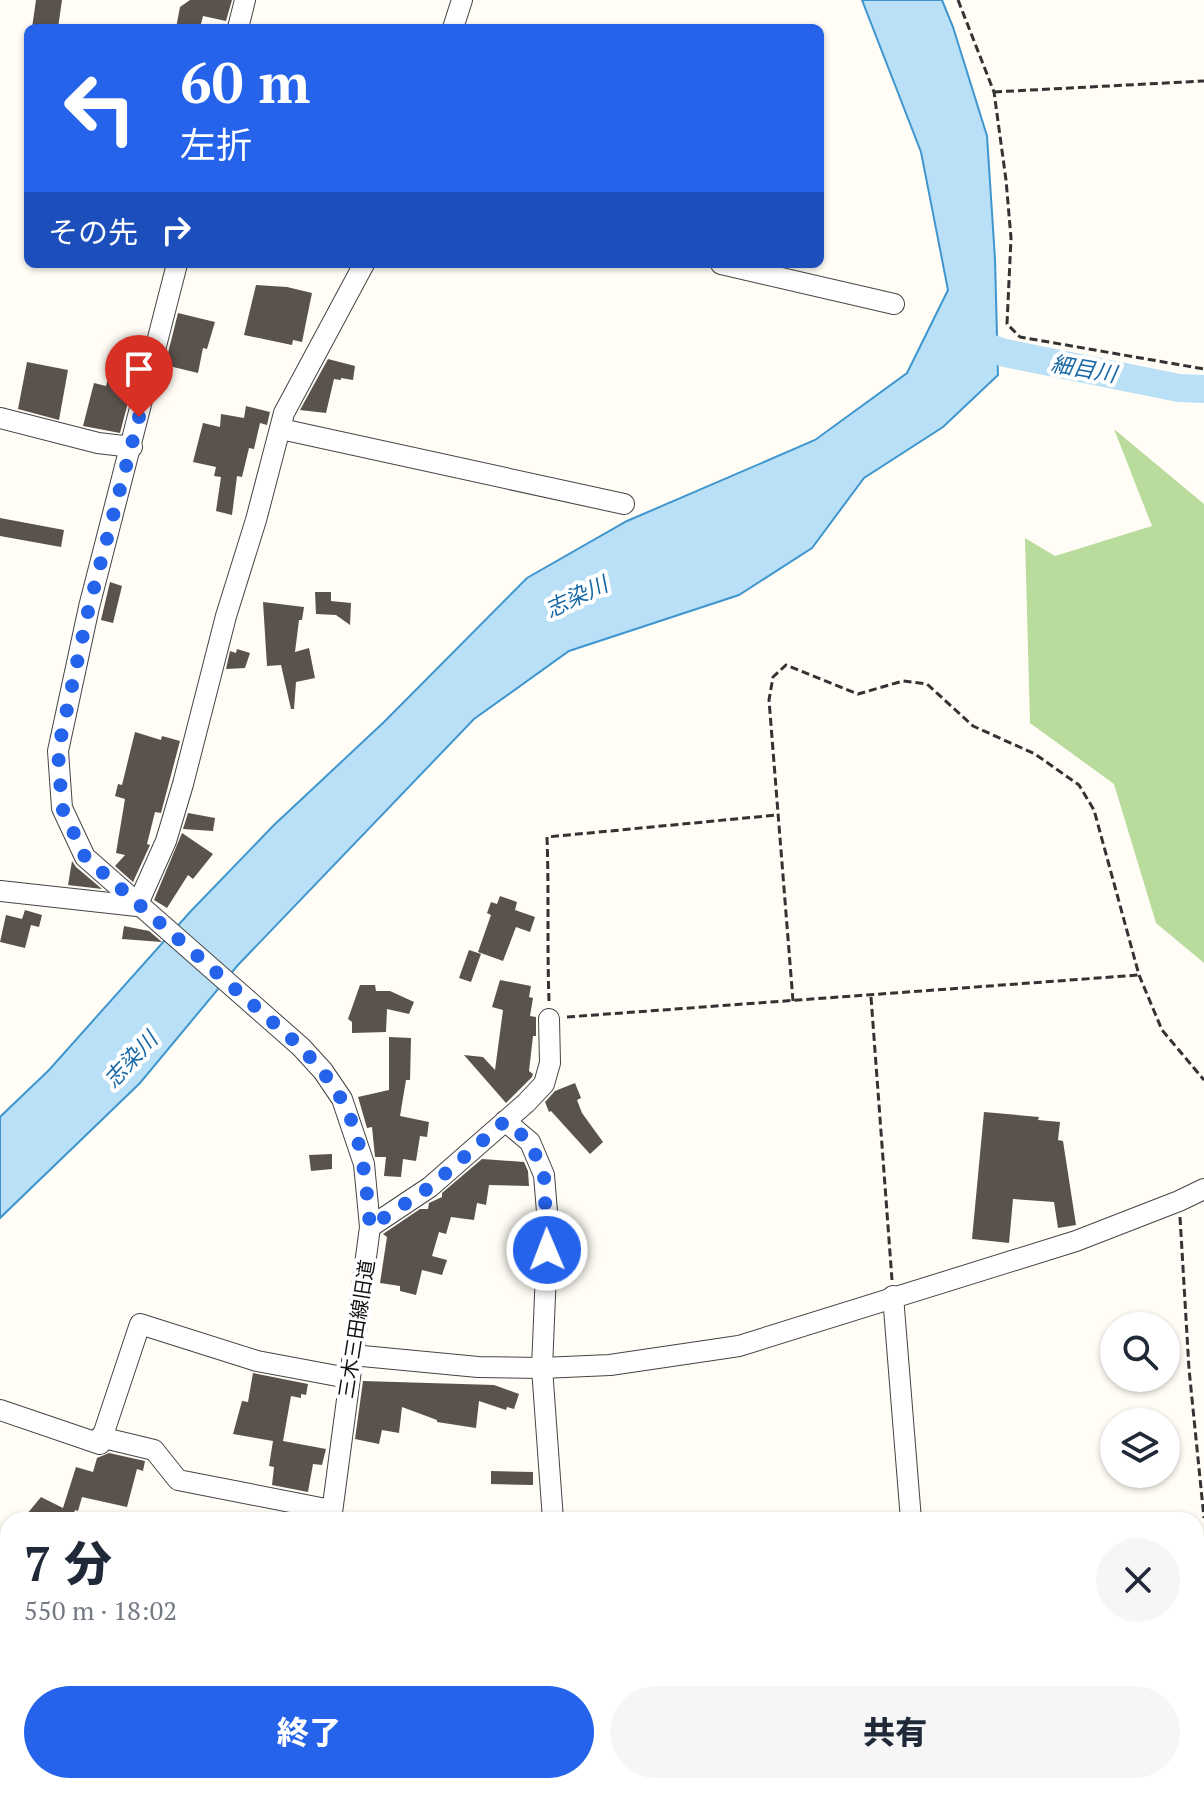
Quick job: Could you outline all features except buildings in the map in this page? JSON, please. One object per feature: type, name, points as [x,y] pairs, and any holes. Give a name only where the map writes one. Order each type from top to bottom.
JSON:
[{"type":"street","points":[[239,24],[245,0]]},
{"type":"street","points":[[454,24],[462,0]]},
{"type":"street","name":"三木三田線旧道","points":[[176,268],[89,607],[58,751],[62,808],[85,857],[137,906],[301,1047],[323,1071],[342,1099],[364,1164],[370,1227],[331,1512]]},
{"type":"street","points":[[0,891],[137,906],[166,841],[179,798],[226,616],[284,413],[362,268]]},
{"type":"street","points":[[738,268],[894,304]]},
{"type":"street","points":[[0,418],[98,443],[132,447]]},
{"type":"street","points":[[281,429],[624,504]]},
{"type":"street","points":[[370,1227],[430,1187],[544,1084],[550,1063],[549,1019]]},
{"type":"street","points":[[505,1121],[530,1142],[544,1175],[548,1224],[542,1368],[552,1512]]},
{"type":"street","points":[[352,1355],[478,1367],[542,1368],[610,1365],[739,1346],[1076,1241],[1204,1189]]},
{"type":"street","points":[[893,1296],[910,1512]]},
{"type":"street","points":[[0,1410],[100,1444],[140,1324],[257,1361],[348,1378]]},
{"type":"street","points":[[100,1437],[154,1450],[178,1480],[318,1512]]},
{"type":"path","points":[[958,0],[994,92],[1011,238],[1007,324],[1020,337],[1204,369]]},
{"type":"path","points":[[994,92],[1204,81]]},
{"type":"path","points":[[793,1001],[769,700],[773,677],[786,665],[858,694],[903,681],[927,684],[973,726],[1035,754],[1079,785],[1094,810],[1139,975],[1162,1030],[1204,1080]]},
{"type":"path","points":[[777,815],[547,837],[549,1019],[1139,975]]},
{"type":"path","points":[[871,996],[893,1296]]},
{"type":"path","points":[[1179,1201],[1189,1369],[1203,1512]]},
{"type":"green space","points":[[1114,429],[1204,504],[1204,963],[1156,923],[1114,784],[1030,723],[1025,538],[1055,556],[1152,526]]},
{"type":"water","name":"志染川","points":[[862,0],[942,0],[953,27],[987,136],[998,375],[943,427],[864,478],[812,548],[739,595],[569,651],[474,719],[238,965],[140,1083],[0,1218],[0,1117],[49,1070],[190,912],[274,825],[384,722],[527,578],[627,521],[815,440],[907,373],[948,290],[921,152]]},
{"type":"waterway","name":"細目川","points":[[965,340],[1005,353],[1179,388],[1204,389]]},
{"type":"route","points":[[139,417],[89,607],[58,751],[62,808],[85,857],[137,906],[301,1047],[323,1071],[342,1099],[364,1164],[370,1227],[430,1187],[505,1121],[530,1142],[544,1175],[547,1250]]}]
